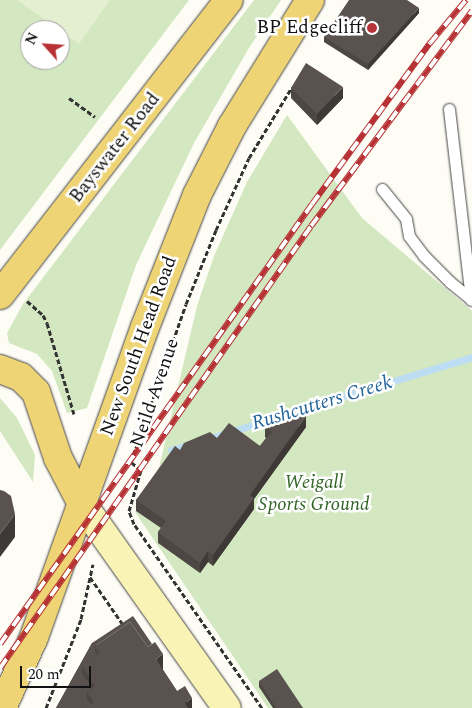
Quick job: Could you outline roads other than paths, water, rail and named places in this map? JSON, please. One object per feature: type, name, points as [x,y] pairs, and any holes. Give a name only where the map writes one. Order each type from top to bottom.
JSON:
[{"type":"main road","name":"Bayswater Road","points":[[0,295],[229,0]]},
{"type":"main road","name":"New South Head Road","points":[[2,708],[34,636],[144,327],[197,195],[232,126],[310,0]]},
{"type":"main road","points":[[0,369],[21,377],[36,392],[58,458],[81,502],[227,708]]},
{"type":"lane","points":[[449,109],[472,300]]},
{"type":"lane","points":[[382,189],[406,219],[408,236],[424,256],[450,282],[472,300]]},
{"type":"waterway","name":"Rushcutters Creek","points":[[288,413],[472,357]]},
{"type":"waterway","name":"Rushcutters Creek","points":[[207,439],[278,417]]},
{"type":"waterway","name":"Rushcutters Creek","points":[[171,450],[190,444]]},
{"type":"railway","points":[[0,644],[312,204],[430,43],[466,0]]},
{"type":"railway","points":[[0,668],[311,226],[472,11]]},
{"type":"place","name":"BP Edgecliff","points":[[372,28]]},
{"type":"park label","name":"Weigall Sports Ground","points":[[314,494]]}]
